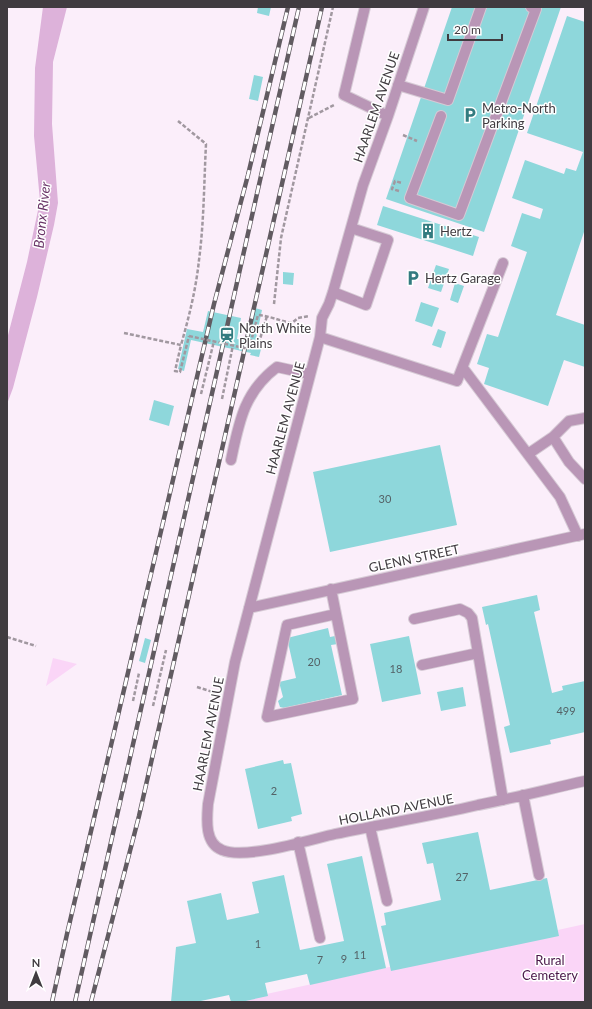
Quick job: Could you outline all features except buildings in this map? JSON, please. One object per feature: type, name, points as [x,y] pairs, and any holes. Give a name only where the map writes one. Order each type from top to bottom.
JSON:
[{"type":"street","points":[[366,7],[344,95],[388,116]]},
{"type":"street","name":"HAARLEM AVENUE","points":[[213,843],[207,828],[208,804],[235,662],[320,337],[322,318],[333,292],[363,185],[388,116],[424,7]]},
{"type":"street","points":[[398,85],[448,100],[481,7]]},
{"type":"street","points":[[441,116],[410,198],[459,215],[536,9],[531,7]]},
{"type":"street","points":[[333,292],[366,305],[388,240],[351,228]]},
{"type":"street","points":[[320,337],[457,381],[503,263]]},
{"type":"street","points":[[231,460],[238,426],[245,406],[259,384],[277,367],[310,374]]},
{"type":"street","points":[[462,368],[560,497],[582,535]]},
{"type":"street","points":[[528,454],[553,437],[569,421],[585,418]]},
{"type":"street","points":[[553,437],[569,462],[585,480]]},
{"type":"street","name":"GLENN STREET","points":[[249,608],[582,535]]},
{"type":"street","points":[[331,589],[336,614],[353,699],[267,717],[287,625],[336,614]]},
{"type":"street","points":[[414,619],[460,610],[468,613],[472,618],[502,800]]},
{"type":"street","points":[[422,665],[478,653]]},
{"type":"street","name":"HOLLAND AVENUE","points":[[213,843],[221,850],[238,853],[263,850],[585,781]]},
{"type":"street","points":[[523,795],[539,875]]},
{"type":"street","points":[[370,827],[387,901]]},
{"type":"street","points":[[298,842],[320,938]]},
{"type":"path","points":[[274,304],[281,238],[333,7]]},
{"type":"path","points":[[308,118],[333,106]]},
{"type":"path","points":[[178,121],[206,144],[203,218],[199,261],[191,308],[175,371],[180,372],[189,336],[249,349],[258,315],[292,323],[298,318],[305,316],[322,318]]},
{"type":"path","points":[[392,189],[395,181]]},
{"type":"path","points":[[257,348],[267,316]]},
{"type":"path","points":[[124,333],[181,345]]},
{"type":"path","points":[[201,394],[214,341]]},
{"type":"path","points":[[222,399],[233,345]]},
{"type":"path","points":[[7,637],[36,646]]},
{"type":"path","points":[[153,706],[166,650]]},
{"type":"path","points":[[132,701],[139,673]]},
{"type":"path","points":[[197,687],[228,696]]},
{"type":"green space","points":[[53,658],[77,664],[46,686]]},
{"type":"green space","name":"Rural Cemetery","points":[[585,924],[585,1002],[230,1002]]},
{"type":"water","name":"Bronx River","points":[[43,7],[67,7],[53,62],[52,124],[58,203],[37,297],[13,388],[7,404],[7,339],[27,262],[40,201],[34,136],[35,68]]},
{"type":"railway","points":[[52,1002],[214,304],[248,175],[288,7]]},
{"type":"railway","points":[[75,1002],[299,7]]},
{"type":"railway","points":[[91,1002],[139,816],[322,7]]},
{"type":"place","name":"Metro-North Parking","points":[[470,115]]},
{"type":"place","name":"Hertz","points":[[428,231]]},
{"type":"place","name":"Hertz Garage","points":[[413,278]]},
{"type":"place","name":"North White Plains","points":[[227,335]]}]
